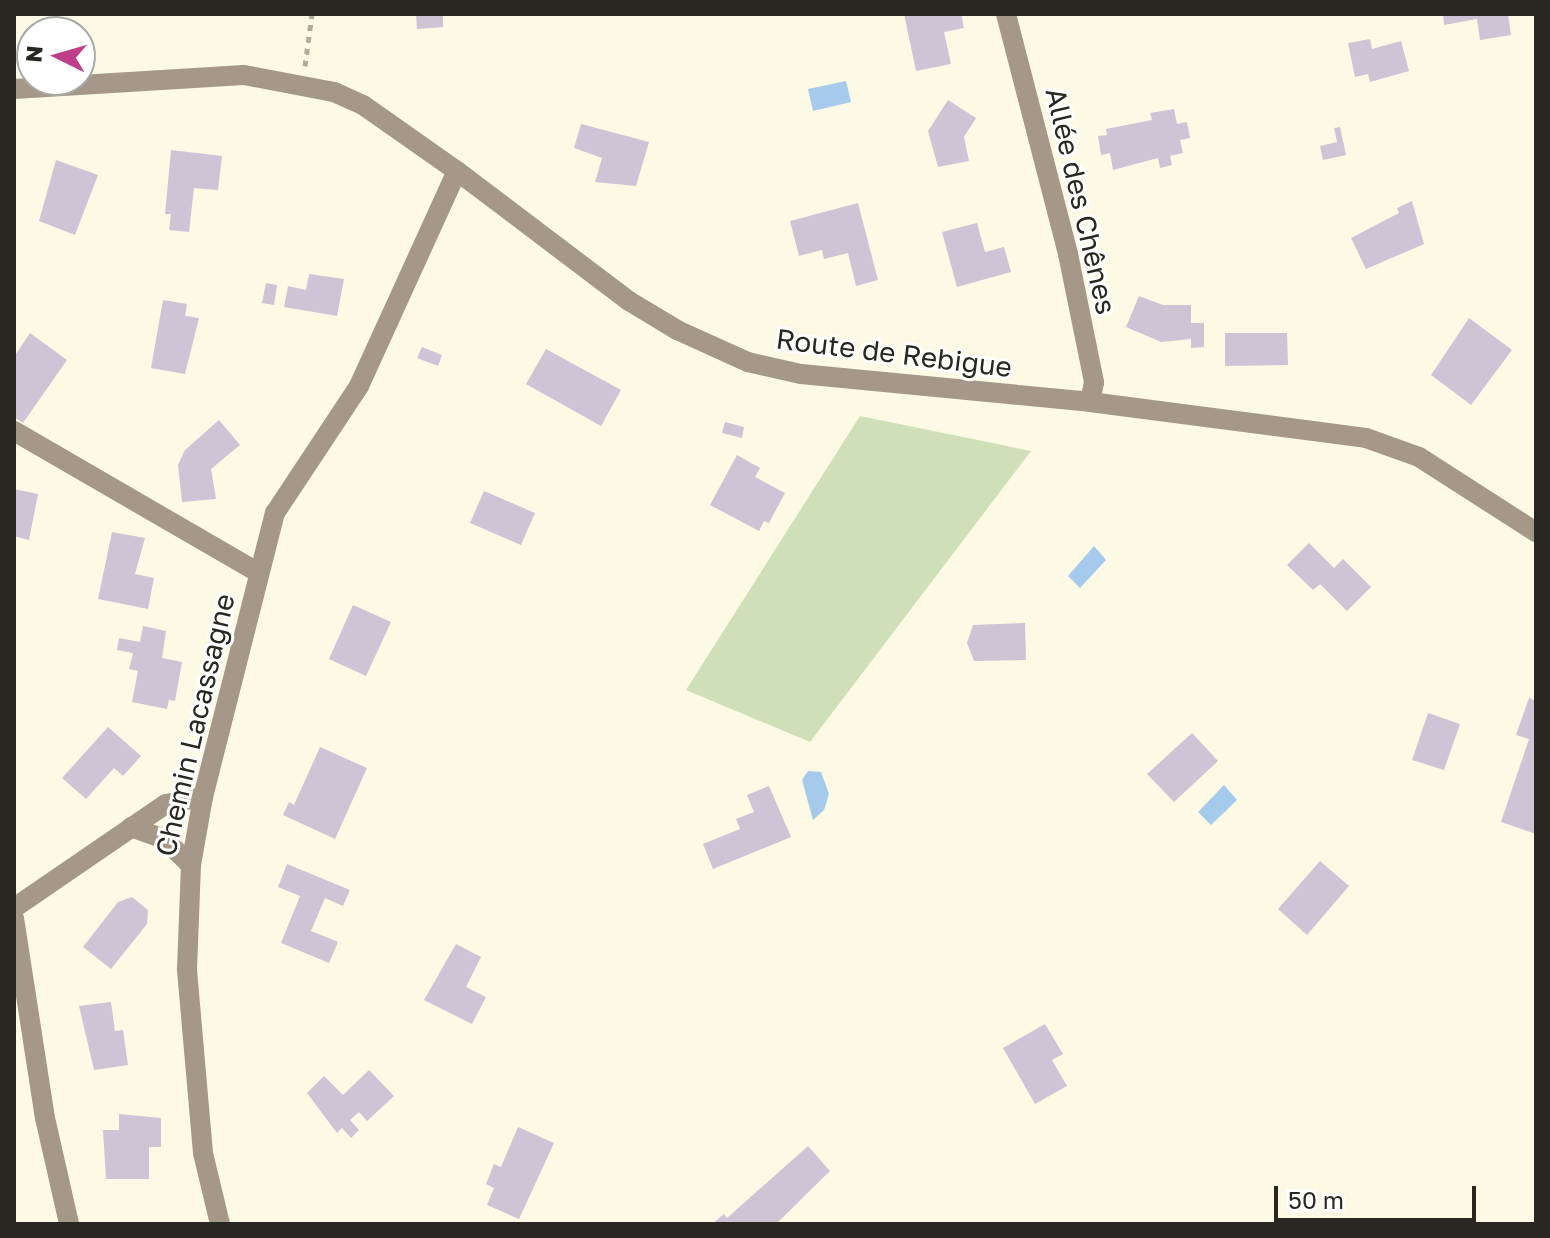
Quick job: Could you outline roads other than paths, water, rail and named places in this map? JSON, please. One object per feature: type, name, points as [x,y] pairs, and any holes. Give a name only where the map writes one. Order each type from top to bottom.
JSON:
[{"type":"street","name":"Allée des Chênes","points":[[1006,14],[1068,254],[1094,382],[1090,402]]},
{"type":"street","name":"Route de Rebigue","points":[[14,89],[244,75],[298,82],[363,105],[457,171],[629,301],[677,330],[748,362],[831,378],[1090,402],[1366,438],[1419,457],[1536,532]]},
{"type":"street","name":"Chemin Lacassagne","points":[[220,1224],[203,1153],[190,1016],[186,915],[203,797],[259,573],[280,503],[359,386],[457,171]]},
{"type":"street","name":"Chemin Lacassagne","points":[[14,431],[259,573]]},
{"type":"street","points":[[14,908],[166,804],[203,797]]},
{"type":"street","points":[[131,827],[164,839],[191,865]]},
{"type":"street","points":[[14,918],[45,1118],[69,1224]]},
{"type":"water","points":[[846,81],[851,102],[813,111],[808,89]]},
{"type":"water","points":[[1094,546],[1106,560],[1080,588],[1068,576]]},
{"type":"water","points":[[808,771],[821,772],[829,794],[824,810],[813,820],[802,780]]},
{"type":"water","points":[[1224,785],[1237,800],[1211,825],[1198,812]]}]
